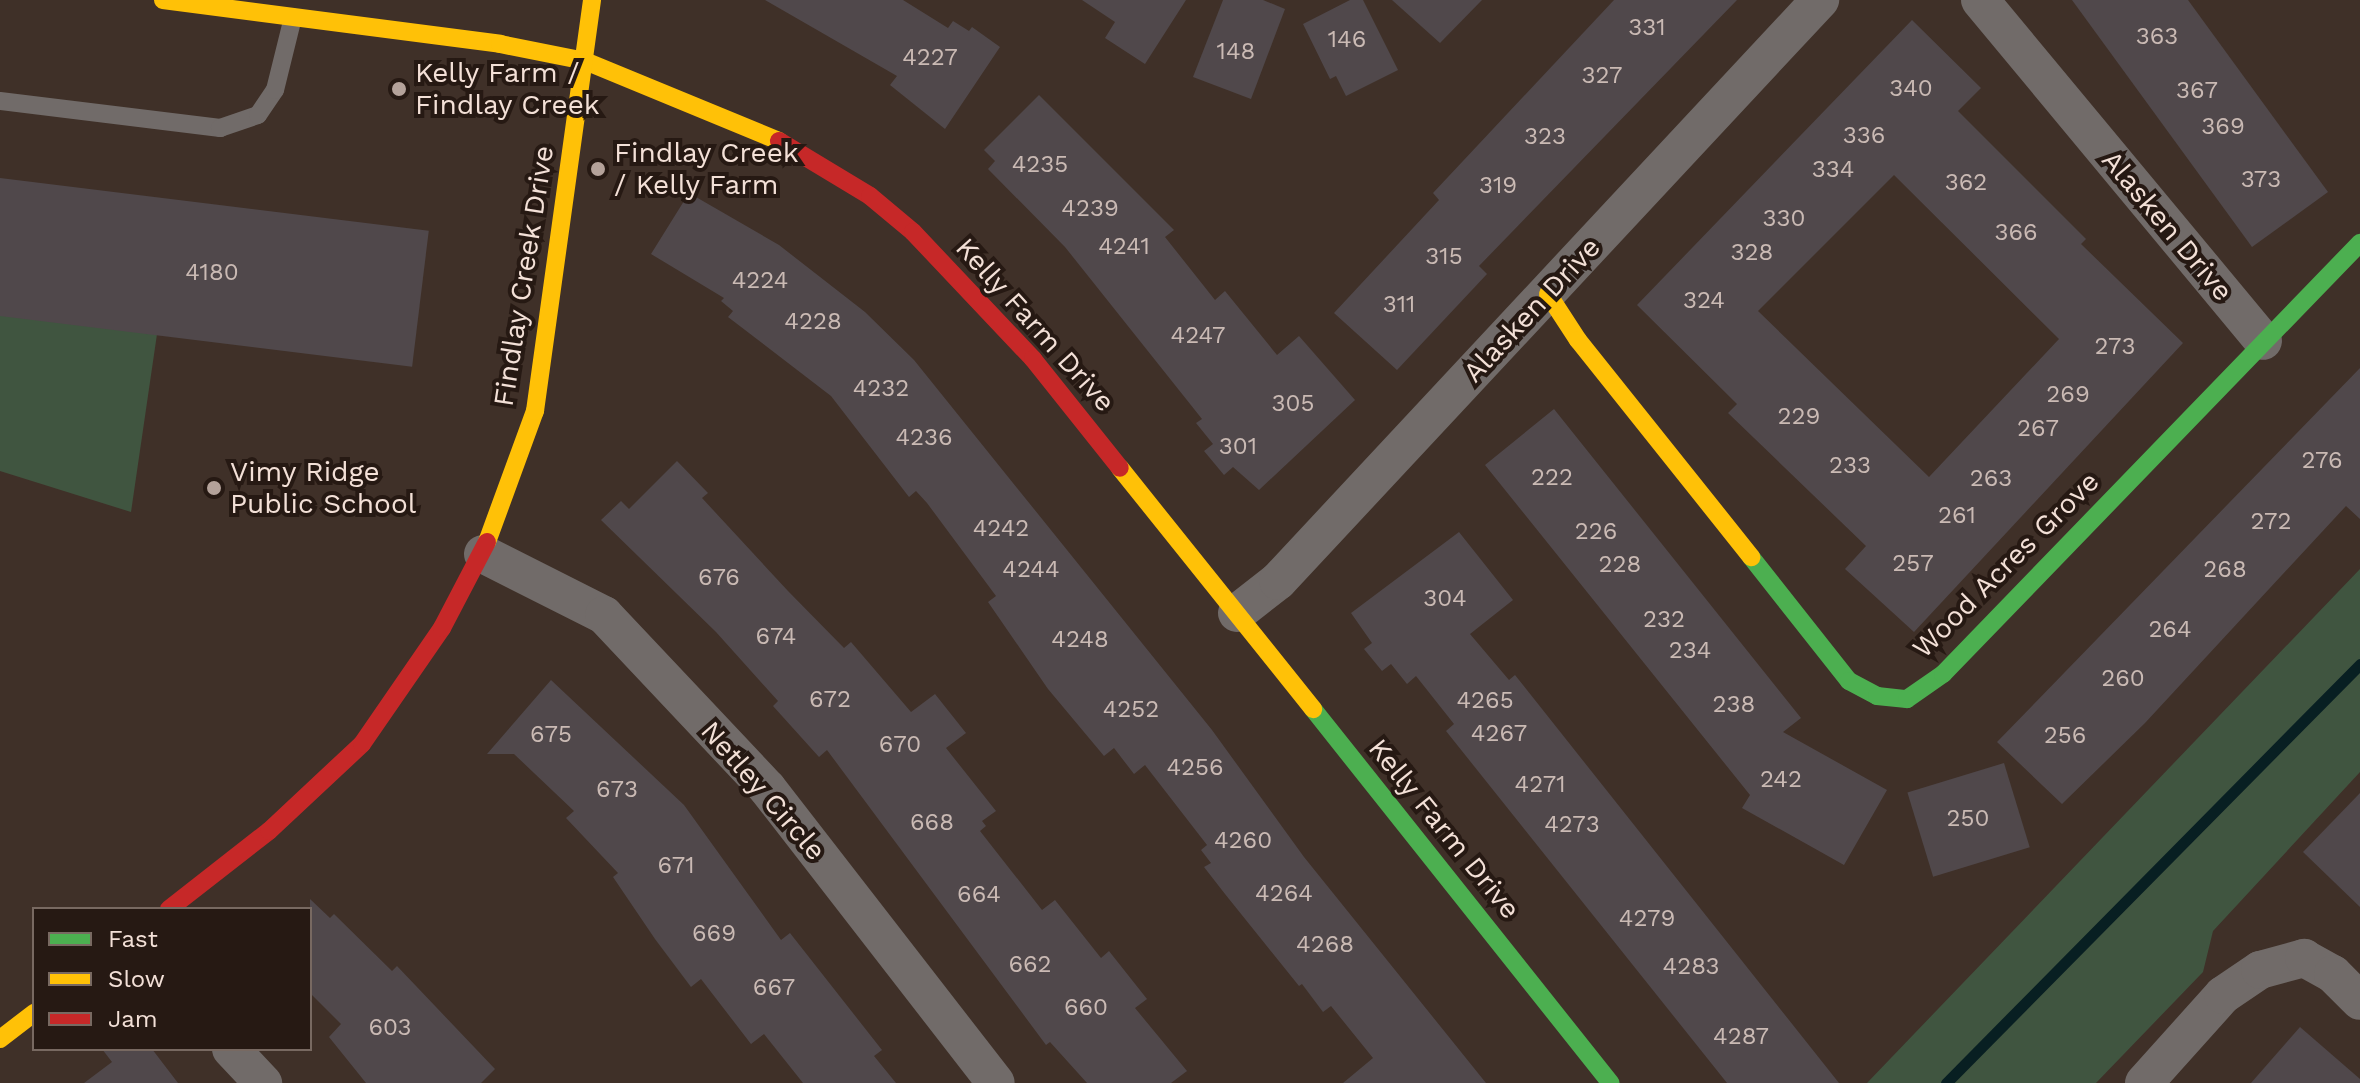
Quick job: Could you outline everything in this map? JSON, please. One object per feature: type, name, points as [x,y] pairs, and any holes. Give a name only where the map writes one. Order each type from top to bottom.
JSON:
[{"type":"street","name":"Kelly Farm Drive","points":[[163,0],[585,61],[782,142],[894,214],[1033,359],[1611,1083]]},
{"type":"street","name":"Findlay Creek Drive","points":[[172,907],[269,831],[362,744],[442,628],[483,554],[535,411],[592,0]]},
{"type":"street","name":"Alasken Drive","points":[[1237,613],[1278,581],[1820,0]]},
{"type":"street","name":"Alasken Drive","points":[[1980,0],[2263,341]]},
{"type":"street","name":"Wood Acres Grove","points":[[1548,294],[1578,340],[1849,681],[1877,696],[1907,699],[1943,674],[2360,243]]},
{"type":"street","name":"Netley Circle","points":[[483,554],[604,615],[767,788],[996,1083]]},
{"type":"street","points":[[2144,1083],[2223,995],[2260,970],[2304,958],[2333,974],[2360,1001]]},
{"type":"street","points":[[0,1039],[32,1015]]},
{"type":"street","points":[[233,1051],[263,1083]]},
{"type":"lane","points":[[0,101],[220,128],[258,115],[275,90],[293,17]]},
{"type":"green space","points":[[0,314],[157,334],[131,512],[0,471]]},
{"type":"green space","points":[[2360,569],[2360,772],[2213,931],[2203,972],[2096,1083],[1867,1083]]},
{"type":"building","points":[[765,0],[903,0],[948,28],[953,21],[969,31],[972,27],[1000,47],[945,129],[890,85],[897,76]]},
{"type":"building","points":[[1082,0],[1186,0],[1145,64],[1105,38],[1115,22]]},
{"type":"building","points":[[1223,0],[1263,0],[1285,9],[1251,99],[1193,77]]},
{"type":"building","points":[[1350,0],[1363,0],[1398,70],[1346,96],[1336,76],[1330,79],[1303,24]]},
{"type":"building","points":[[1392,0],[1482,0],[1440,43]]},
{"type":"building","points":[[1614,0],[1737,0],[1479,266],[1487,274],[1397,370],[1334,313],[1439,200],[1433,193]]},
{"type":"building","points":[[2072,0],[2188,0],[2328,192],[2252,247]]},
{"type":"building","points":[[1912,20],[1981,88],[1958,111],[2086,239],[2081,244],[2183,343],[1914,632],[1845,569],[1866,546],[1728,413],[1737,404],[1637,305]],"holes":[[[1894,175],[2059,339],[1929,477],[1758,311]]]},
{"type":"building","points":[[1039,95],[1174,230],[1165,237],[1215,300],[1225,291],[1277,355],[1299,336],[1355,400],[1259,490],[1233,467],[1224,475],[1204,451],[1213,444],[1196,423],[1202,419],[1065,247],[988,169],[995,161],[984,150]]},
{"type":"building","points":[[0,178],[429,231],[412,367],[0,316]]},
{"type":"building","points":[[689,193],[779,245],[865,312],[914,360],[1212,730],[1304,857],[1486,1083],[1343,1083],[1373,1058],[1331,1006],[1323,1012],[1302,984],[1299,986],[1225,894],[1204,867],[1211,863],[1201,850],[1207,845],[1145,765],[1134,774],[1114,748],[1104,756],[1048,689],[988,602],[996,596],[927,503],[916,491],[909,497],[831,396],[728,317],[733,311],[721,301],[724,298],[651,254]]},
{"type":"building","points":[[2360,368],[2360,519],[2346,506],[2145,723],[2062,804],[1997,742]]},
{"type":"building","points":[[1554,409],[1801,718],[1783,732],[1887,790],[1844,865],[1742,808],[1750,795],[1485,465]]},
{"type":"building","points":[[677,461],[708,493],[702,498],[788,591],[844,648],[851,642],[911,712],[935,694],[966,733],[946,748],[996,811],[982,821],[986,826],[980,831],[1042,910],[1055,900],[1101,958],[1109,951],[1147,999],[1135,1008],[1187,1071],[1171,1083],[1087,1083],[1050,1042],[1046,1045],[827,750],[819,757],[773,706],[778,701],[716,632],[601,520],[621,501],[629,509]]},
{"type":"building","points":[[1459,532],[1513,600],[1470,634],[1509,680],[1515,675],[1839,1083],[1727,1083],[1446,731],[1454,724],[1416,676],[1407,684],[1391,664],[1382,671],[1364,649],[1372,643],[1351,613]]},
{"type":"building","points":[[551,680],[684,805],[781,940],[790,933],[882,1050],[874,1056],[896,1083],[803,1083],[764,1034],[751,1044],[701,979],[691,987],[613,877],[618,873],[566,818],[574,811],[514,754],[487,754]]},
{"type":"building","points":[[2004,763],[2030,847],[1933,877],[1907,793]]},
{"type":"building","points":[[2360,793],[2360,907],[2303,852]]},
{"type":"building","points":[[310,899],[330,918],[334,914],[392,971],[397,966],[495,1069],[481,1083],[366,1083],[329,1037],[341,1024],[312,995]]},
{"type":"building","points":[[2300,1027],[2360,1079],[2360,1083],[2251,1083]]},
{"type":"building","points":[[104,1051],[154,1051],[178,1083],[84,1083],[112,1062]]},
{"type":"waterway","points":[[1946,1083],[2360,664]]},
{"type":"traffic: fast","points":[[1751,557],[1849,681],[1877,696],[1907,699],[1943,674],[2360,243]]},
{"type":"traffic: fast","points":[[1313,709],[1611,1083]]},
{"type":"traffic: slow","points":[[163,0],[500,44],[585,61],[779,141]]},
{"type":"traffic: slow","points":[[487,542],[535,411],[592,0]]},
{"type":"traffic: slow","points":[[1548,294],[1578,340],[1751,557]]},
{"type":"traffic: slow","points":[[1120,468],[1313,709]]},
{"type":"traffic: slow","points":[[0,1039],[32,1015]]},
{"type":"traffic: jam","points":[[779,141],[870,196],[913,232],[1033,359],[1120,468]]},
{"type":"traffic: jam","points":[[172,907],[269,831],[362,744],[442,628],[487,542]]},
{"type":"place","name":"Kelly Farm / Findlay Creek","points":[[399,89]]},
{"type":"place","name":"Findlay Creek / Kelly Farm","points":[[598,169]]},
{"type":"place","name":"Vimy Ridge Public School","points":[[214,488]]}]
